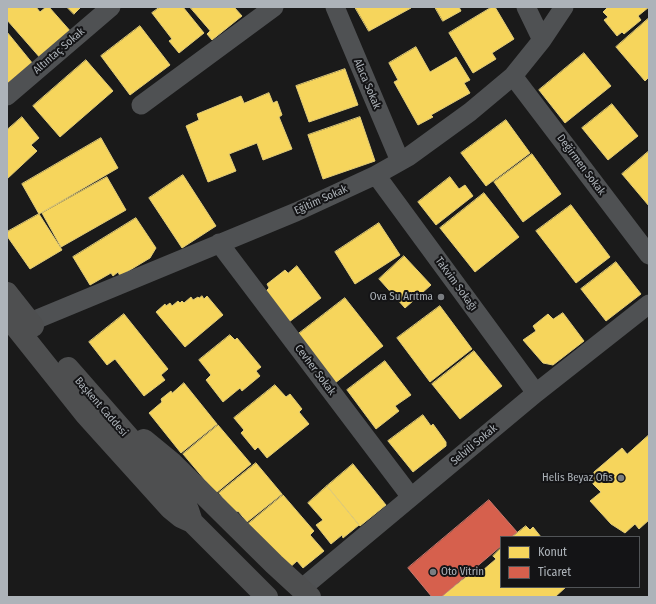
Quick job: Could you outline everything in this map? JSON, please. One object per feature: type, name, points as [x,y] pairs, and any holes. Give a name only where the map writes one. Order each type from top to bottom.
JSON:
[{"type":"main road","name":"Başkent Caddesi","points":[[7,293],[96,402],[182,498],[192,522]]},
{"type":"main road","name":"Başkent Caddesi","points":[[7,316],[86,415],[170,508],[180,517],[192,522],[249,580],[268,597]]},
{"type":"main road","points":[[96,402],[172,463],[274,564],[306,593]]},
{"type":"street","name":"Altıntaç Sokak","points":[[7,96],[111,7]]},
{"type":"street","points":[[141,105],[274,7]]},
{"type":"street","name":"Alaca Sokak","points":[[335,7],[400,161]]},
{"type":"street","points":[[526,7],[542,40]]},
{"type":"street","name":"Eğitim Sokak","points":[[30,322],[296,212],[376,175],[408,157],[470,112],[513,76],[542,40],[564,7]]},
{"type":"street","name":"Değirmen Sokak","points":[[513,76],[649,255]]},
{"type":"street","name":"Takvim Sokağı","points":[[376,175],[536,393]]},
{"type":"street","name":"Cevher Sokak","points":[[220,243],[412,497]]},
{"type":"street","name":"Selvili Sokak","points":[[306,593],[412,497],[536,393],[649,304]]},
{"type":"building: Konut","points":[[7,7],[36,7],[40,12],[46,7],[49,7],[72,33],[42,60],[7,20]]},
{"type":"building: Konut","points":[[67,7],[81,7],[74,14]]},
{"type":"building: Konut","points":[[160,7],[183,7],[204,33],[179,53],[169,41],[172,39],[152,13]]},
{"type":"building: Konut","points":[[190,7],[234,7],[242,16],[212,40],[207,34],[210,31]]},
{"type":"building: Konut","points":[[355,7],[410,7],[411,8],[369,31]]},
{"type":"building: Konut","points":[[435,7],[459,7],[461,11],[443,21]]},
{"type":"building: Konut","points":[[492,7],[495,7],[514,39],[492,53],[496,59],[473,73],[449,33]]},
{"type":"building: Konut","points":[[606,7],[649,7],[638,16],[641,20],[624,34],[622,32],[617,36],[604,20],[608,17],[603,12],[607,8]]},
{"type":"building: Konut","points":[[649,18],[649,77],[645,81],[616,47]]},
{"type":"building: Konut","points":[[140,26],[170,65],[130,95],[101,56]]},
{"type":"building: Konut","points":[[7,32],[33,64],[7,86]]},
{"type":"building: Konut","points":[[416,47],[430,72],[456,57],[470,80],[464,83],[470,93],[431,115],[433,117],[418,125],[394,82],[398,80],[389,63]]},
{"type":"building: Konut","points":[[584,53],[611,86],[565,123],[539,90]]},
{"type":"building: Konut","points":[[86,60],[113,91],[60,137],[33,106]]},
{"type":"building: Konut","points":[[345,69],[358,105],[309,122],[296,86]]},
{"type":"building: Konut","points":[[269,93],[273,103],[277,101],[282,115],[279,117],[292,149],[263,160],[257,143],[229,154],[236,171],[208,182],[186,126],[199,120],[197,114],[241,96],[244,103]]},
{"type":"building: Konut","points":[[612,104],[638,136],[608,160],[582,128]]},
{"type":"building: Konut","points":[[22,117],[39,138],[31,145],[37,151],[7,179],[7,130]]},
{"type":"building: Konut","points":[[360,117],[375,161],[323,179],[308,135]]},
{"type":"building: Konut","points":[[506,120],[530,153],[486,186],[461,153]]},
{"type":"building: Konut","points":[[101,138],[118,168],[39,214],[22,184]]},
{"type":"building: Konut","points":[[649,151],[649,206],[622,174]]},
{"type":"building: Konut","points":[[532,154],[561,194],[523,222],[494,182]]},
{"type":"building: Konut","points":[[183,175],[216,226],[182,248],[149,198]]},
{"type":"building: Konut","points":[[107,177],[126,210],[61,247],[42,213]]},
{"type":"building: Konut","points":[[450,177],[459,189],[465,185],[473,196],[436,225],[418,202]]},
{"type":"building: Konut","points":[[484,193],[519,237],[475,272],[440,228]]},
{"type":"building: Konut","points":[[571,205],[610,257],[576,283],[536,231]]},
{"type":"building: Konut","points":[[39,214],[62,250],[30,269],[7,236],[7,232]]},
{"type":"building: Konut","points":[[136,218],[156,248],[150,258],[120,276],[118,272],[113,276],[111,273],[90,285],[73,257]]},
{"type":"building: Konut","points":[[379,223],[400,255],[355,284],[335,252]]},
{"type":"building: Konut","points":[[404,256],[431,285],[405,308],[379,279]]},
{"type":"building: Konut","points":[[616,262],[641,294],[606,321],[581,289]]},
{"type":"building: Konut","points":[[297,266],[321,298],[289,322],[266,291],[269,288],[267,284],[285,270],[288,273]]},
{"type":"building: Konut","points":[[202,296],[204,299],[207,296],[223,315],[185,347],[156,312],[165,304],[166,306],[170,303],[172,306],[178,301],[180,303],[182,301],[184,303],[191,297],[193,300]]},
{"type":"building: Konut","points":[[345,298],[383,346],[335,383],[297,335]]},
{"type":"building: Konut","points":[[440,306],[472,349],[430,382],[397,338]]},
{"type":"building: Konut","points":[[563,313],[584,341],[553,365],[543,363],[523,340],[536,331],[533,326],[548,314],[553,319]]},
{"type":"building: Konut","points":[[124,314],[168,369],[161,375],[165,380],[144,396],[115,359],[107,365],[89,342]]},
{"type":"building: Konut","points":[[230,335],[235,340],[237,338],[261,367],[256,371],[260,376],[242,391],[240,388],[223,402],[206,380],[211,375],[199,360]]},
{"type":"building: Konut","points":[[474,351],[502,386],[460,419],[432,384]]},
{"type":"building: Konut","points":[[385,361],[411,395],[395,406],[399,411],[376,429],[347,390]]},
{"type":"building: Konut","points":[[184,383],[217,424],[181,453],[149,413],[162,402],[161,399],[171,391],[172,393]]},
{"type":"building: Konut","points":[[275,385],[286,397],[290,394],[302,409],[299,412],[309,424],[267,458],[258,447],[255,450],[241,433],[244,430],[234,418]]},
{"type":"building: Konut","points":[[423,415],[431,426],[433,424],[446,442],[446,446],[413,472],[388,441]]},
{"type":"building: Konut","points":[[218,425],[251,464],[216,493],[183,454]]},
{"type":"building: Konut","name":"Helis Beyaz Ofis","points":[[649,435],[649,520],[639,529],[635,524],[625,533],[611,524],[590,501],[601,492],[593,484],[594,472],[622,448],[627,454]]},
{"type":"building: Konut","points":[[256,463],[282,494],[247,522],[238,511],[235,513],[219,493]]},
{"type":"building: Konut","points":[[353,464],[386,505],[360,526],[327,486]]},
{"type":"building: Konut","points":[[327,486],[359,525],[343,538],[342,535],[331,544],[316,525],[323,520],[308,503]]},
{"type":"building: Konut","points":[[283,495],[314,531],[310,535],[324,551],[303,568],[297,561],[287,570],[248,524]]},
{"type":"building: Konut","points":[[526,526],[530,530],[533,527],[540,536],[513,536]]},
{"type":"building: Konut","points":[[500,549],[500,588],[565,588],[555,597],[441,597],[471,573],[475,577],[496,559],[493,556]]},
{"type":"building: Ticaret","points":[[489,500],[517,532],[512,536],[500,536],[500,547],[441,597],[432,597],[408,568]]},
{"type":"place","name":"Ova Su Arıtma","points":[[441,297]]},
{"type":"place","name":"Helis Beyaz Ofis","points":[[621,478]]},
{"type":"place","name":"Oto Vitrin","points":[[433,572]]}]
